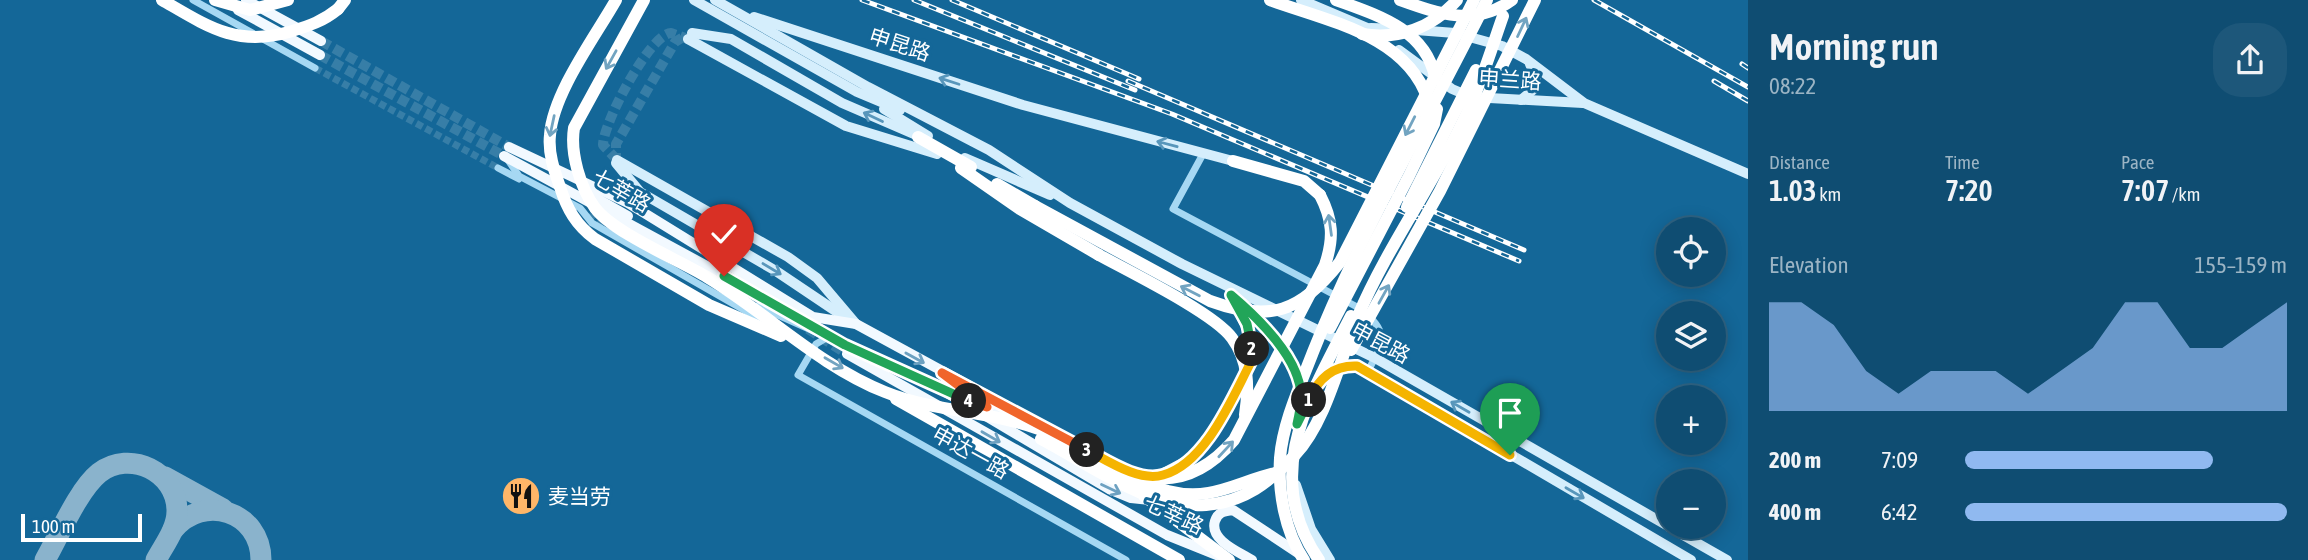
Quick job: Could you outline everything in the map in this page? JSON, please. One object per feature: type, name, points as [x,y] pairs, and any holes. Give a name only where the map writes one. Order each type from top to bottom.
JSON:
[{"type":"highway","points":[[162,0],[223,33],[257,39],[322,22],[345,0]]},
{"type":"highway","points":[[215,0],[250,10],[288,0]]},
{"type":"highway","points":[[616,0],[563,93],[551,126],[550,150],[554,169],[573,217],[595,239],[709,305],[883,391],[1179,560]]},
{"type":"highway","points":[[644,0],[574,128],[572,139],[576,162],[590,200],[608,220],[708,277],[806,351]]},
{"type":"highway","points":[[1270,0],[1367,31],[1393,36],[1428,25],[1457,0]]},
{"type":"highway","points":[[1336,0],[1390,19]]},
{"type":"highway","points":[[1302,382],[1434,124],[1439,94],[1433,67],[1418,41],[1390,19],[1355,0]]},
{"type":"highway","points":[[1400,0],[1445,16],[1469,17],[1500,8],[1512,0]]},
{"type":"highway","points":[[1416,6],[1457,5],[1474,0]]},
{"type":"highway","points":[[918,137],[1035,206],[1220,305],[1240,312],[1270,312],[1295,304],[1318,290],[1339,262],[1474,0]]},
{"type":"highway","points":[[1307,560],[1289,529],[1281,492],[1280,458],[1285,428],[1335,297],[1487,0]]},
{"type":"highway","points":[[1319,560],[1297,516],[1291,478],[1297,429],[1512,0]]},
{"type":"highway","points":[[1041,439],[1136,489],[1168,501],[1205,505],[1245,496],[1268,484],[1275,473],[1297,454],[1304,442],[1337,374],[1440,191],[1535,0]]},
{"type":"highway","points":[[1337,374],[1359,314],[1469,110],[1503,16]]},
{"type":"highway","points":[[1367,31],[1398,53],[1416,72],[1428,98],[1430,145],[1420,183]]},
{"type":"highway","points":[[1118,469],[1150,478],[1174,478],[1199,471],[1219,457],[1244,422],[1325,265],[1333,242],[1330,216],[1320,195],[1304,181],[1233,161]]},
{"type":"highway","points":[[961,168],[988,179]]},
{"type":"highway","points":[[961,168],[1020,209],[1212,319],[1232,336],[1244,361],[1249,387],[1244,422]]},
{"type":"highway","points":[[883,391],[933,407],[1039,429],[1139,481],[1169,492],[1206,494],[1238,488],[1275,473]]},
{"type":"highway","points":[[1136,489],[1230,560]]},
{"type":"main road","points":[[220,0],[320,55]]},
{"type":"main road","points":[[246,0],[321,41]]},
{"type":"main road","name":"申昆路","points":[[694,0],[857,92],[908,113],[927,117]]},
{"type":"main road","name":"申昆路","points":[[717,0],[989,150],[1070,203],[1182,264],[1375,358],[1656,519]]},
{"type":"main road","name":"申昆路","points":[[717,0],[755,18],[1023,105],[1233,161]]},
{"type":"main road","name":"申兰路","points":[[1301,0],[1367,31],[1452,89],[1471,97],[1584,103]]},
{"type":"main road","name":"申兰路","points":[[1367,31],[1438,31],[1478,37],[1526,59],[1584,103],[1748,174]]},
{"type":"main road","points":[[1429,74],[1422,63],[1422,48],[1438,31]]},
{"type":"main road","name":"申昆路","points":[[961,168],[928,149],[846,126],[690,36],[732,38],[842,103],[918,137],[937,142],[983,168],[1070,203]]},
{"type":"main road","points":[[1517,101],[1527,97],[1534,89],[1536,78],[1526,59]]},
{"type":"main road","points":[[857,92],[937,142]]},
{"type":"main road","points":[[507,151],[628,203],[813,317],[856,324]]},
{"type":"main road","name":"七莘路","points":[[507,151],[715,267]]},
{"type":"main road","name":"七莘路","points":[[507,151],[799,316],[846,349],[1167,535],[1230,560]]},
{"type":"main road","points":[[856,324],[817,278],[788,257],[617,162],[640,192],[776,271],[856,324],[1120,468],[1144,475],[1162,476],[1192,458],[1214,431]]},
{"type":"main road","points":[[1182,264],[1231,295],[1274,338],[1292,368],[1301,395],[1292,453],[1297,488],[1311,529],[1329,560]]},
{"type":"main road","points":[[947,393],[1022,440],[1109,489],[1131,498],[1152,500],[1170,492],[1192,469],[1251,362],[1253,342],[1231,295]]},
{"type":"main road","points":[[1297,424],[1311,394],[1326,373],[1344,365],[1357,366],[1368,371]]},
{"type":"main road","name":"申昆路","points":[[1368,371],[1691,560]]},
{"type":"main road","points":[[942,373],[987,407],[1041,439]]},
{"type":"main road","points":[[947,393],[987,407]]},
{"type":"main road","name":"七莘路","points":[[1252,560],[1217,538],[1213,527],[1217,516],[1223,511],[1233,510],[1307,560]]},
{"type":"main road","name":"申昆路","points":[[1691,539],[1727,560]]},
{"type":"street","points":[[193,0],[315,68]]},
{"type":"street","points":[[507,151],[519,176],[580,208],[593,223],[758,320],[807,339],[811,345],[806,351]]},
{"type":"street","points":[[1203,154],[1173,209],[1359,308],[1373,319],[1381,333],[1382,346],[1368,371]]},
{"type":"street","points":[[498,168],[557,199]]},
{"type":"street","points":[[615,231],[733,293],[828,337],[846,349],[947,393]]},
{"type":"street","points":[[727,302],[733,293]]},
{"type":"street","points":[[806,351],[828,337]]},
{"type":"street","name":"申达一路","points":[[806,351],[798,375],[1126,560]]},
{"type":"taxiway","points":[[45,560],[76,502],[91,481],[111,466],[124,463],[150,468],[169,485],[175,497],[175,524],[156,560]]},
{"type":"taxiway","points":[[165,477],[223,509]]},
{"type":"taxiway","points":[[173,530],[185,519],[199,512],[214,510],[228,513],[241,519],[251,529],[258,543],[261,560]]},
{"type":"tunnel","points":[[617,160],[603,145],[611,118],[629,81],[662,37],[671,33],[688,39]]},
{"type":"tunnel","points":[[616,163],[616,144],[675,42],[685,36]]},
{"type":"tunnel","points":[[321,41],[509,147]]},
{"type":"tunnel","points":[[320,55],[504,156]]},
{"type":"tunnel","points":[[315,68],[498,168]]},
{"type":"tunnel","points":[[588,216],[611,229]]},
{"type":"tunnel","points":[[808,329],[847,354]]},
{"type":"railway","points":[[862,0],[1172,114],[1519,261]]},
{"type":"railway","points":[[914,0],[1135,90]]},
{"type":"railway","points":[[952,0],[1139,79]]},
{"type":"railway","points":[[1594,0],[1748,87]]},
{"type":"railway","points":[[1742,64],[1748,68]]},
{"type":"railway","points":[[1128,81],[1524,250]]},
{"type":"railway","points":[[1714,81],[1748,101]]},
{"type":"place","name":"麦当劳","points":[[521,496]]},
{"type":"route","points":[[724,276],[799,316],[845,345],[947,393],[987,407],[942,373],[1120,468],[1144,475],[1162,476],[1192,458],[1214,431],[1251,362],[1253,342],[1247,324],[1231,295],[1254,315],[1274,338],[1292,368],[1301,395],[1297,424],[1311,394],[1326,373],[1344,365],[1357,366],[1510,455]]}]
